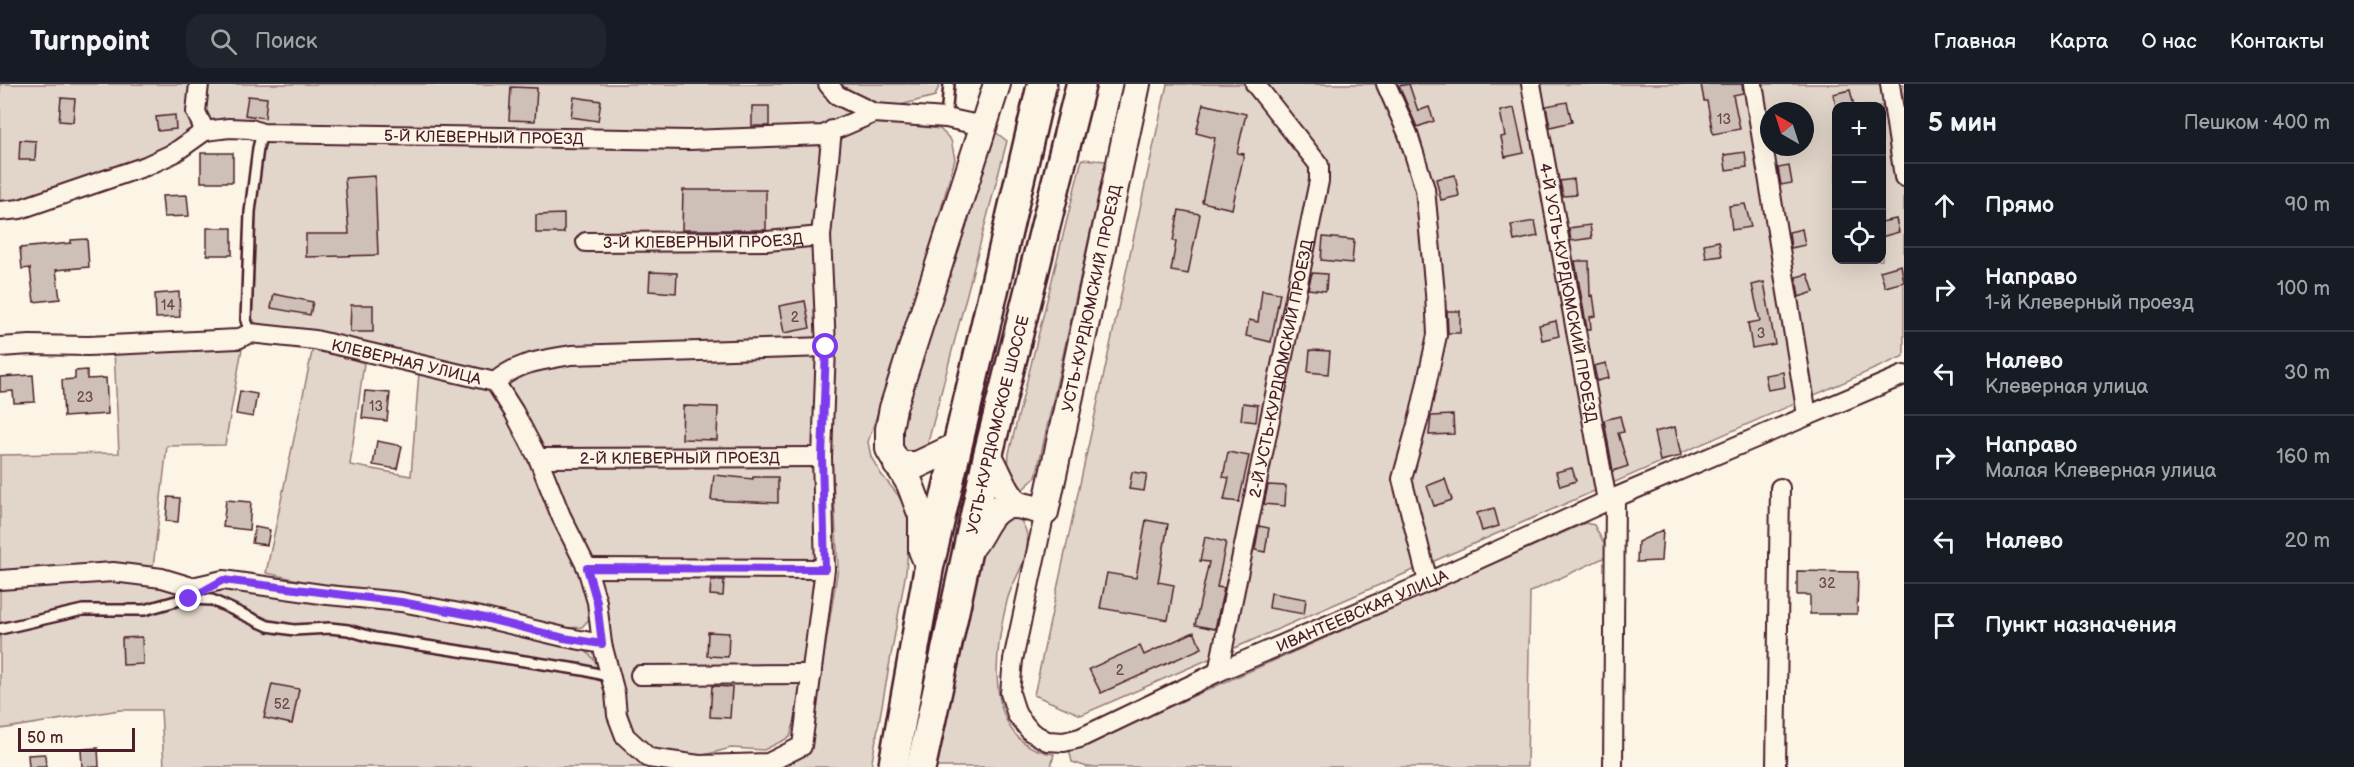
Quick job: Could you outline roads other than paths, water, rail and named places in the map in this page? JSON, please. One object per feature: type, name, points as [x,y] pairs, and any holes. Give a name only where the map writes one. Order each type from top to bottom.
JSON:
[{"type":"main road","name":"УСТЬ-КУРДЮМСКОЕ ШОССЕ","points":[[893,767],[928,567],[1042,84]]},
{"type":"main road","name":"УСТЬ-КУРДЮМСКОЕ ШОССЕ","points":[[921,767],[988,455],[1081,84]]},
{"type":"street","points":[[0,211],[20,209],[146,166],[174,153],[205,131],[196,112],[199,84]]},
{"type":"street","points":[[828,84],[837,95],[873,113]]},
{"type":"street","points":[[928,567],[922,550],[922,516],[910,484],[897,465],[890,449],[889,429],[893,408],[997,84]]},
{"type":"street","name":"УСТЬ-КУРДЮМСКИЙ ПРОЕЗД","points":[[1045,512],[1137,84]]},
{"type":"street","name":"2-Й УСТЬ-КУРДЮМСКИЙ ПРОЕЗД","points":[[1218,672],[1319,181],[1319,165],[1255,84]]},
{"type":"street","points":[[1386,84],[1408,134],[1425,189],[1435,293],[1437,334],[1420,414],[1402,479],[1428,582]]},
{"type":"street","name":"4-Й УСТЬ-КУРДЮМСКИЙ ПРОЕЗД","points":[[1531,84],[1555,227],[1611,499],[1613,767]]},
{"type":"street","points":[[1753,84],[1807,415]]},
{"type":"street","points":[[1890,84],[1904,177]]},
{"type":"street","name":"5-Й КЛЕВЕРНЫЙ ПРОЕЗД","points":[[205,131],[229,128],[251,129],[262,133],[689,140],[823,135],[873,113],[946,118],[982,126]]},
{"type":"street","points":[[640,675],[812,674],[825,569],[822,457],[826,347],[821,236],[832,130]]},
{"type":"street","name":"3-Й КЛЕВЕРНЫЙ ПРОЕЗД","points":[[586,242],[767,241],[821,236]]},
{"type":"street","name":"КЛЕВЕРНАЯ УЛИЦА","points":[[0,347],[88,346],[238,339],[250,333],[315,340],[495,382],[538,458],[561,516],[587,568],[597,602],[602,644],[617,715],[625,736],[649,758],[698,766],[768,763],[802,746],[812,674]]},
{"type":"street","points":[[495,382],[507,372],[529,362],[571,355],[826,347]]},
{"type":"street","name":"ИВАНТЕЕВСКАЯ УЛИЦА","points":[[1045,512],[1013,660],[1010,693],[1017,715],[1031,732],[1047,741],[1064,742],[1080,738],[1218,672],[1428,582],[1611,499],[1904,375]]},
{"type":"street","points":[[897,465],[917,465],[957,446]]},
{"type":"street","points":[[988,455],[1005,491],[1016,504]]},
{"type":"street","name":"2-Й КЛЕВЕРНЫЙ ПРОЕЗД","points":[[538,458],[822,457]]},
{"type":"street","points":[[1776,767],[1780,489]]},
{"type":"street","points":[[969,550],[980,538],[989,519],[1003,505],[1016,504],[1045,512]]},
{"type":"street","points":[[587,568],[825,569]]},
{"type":"street","points":[[0,580],[113,572],[162,578],[192,587],[223,580],[401,602],[476,616],[564,638],[602,644]]},
{"type":"lane","points":[[946,118],[949,84]]},
{"type":"lane","points":[[250,333],[246,320],[250,212],[262,133]]},
{"type":"lane","points":[[0,629],[83,610],[144,610],[189,599],[223,580]]},
{"type":"lane","points":[[189,599],[212,600],[268,626],[294,630],[330,628],[348,630],[375,638],[583,670],[610,677]]}]
